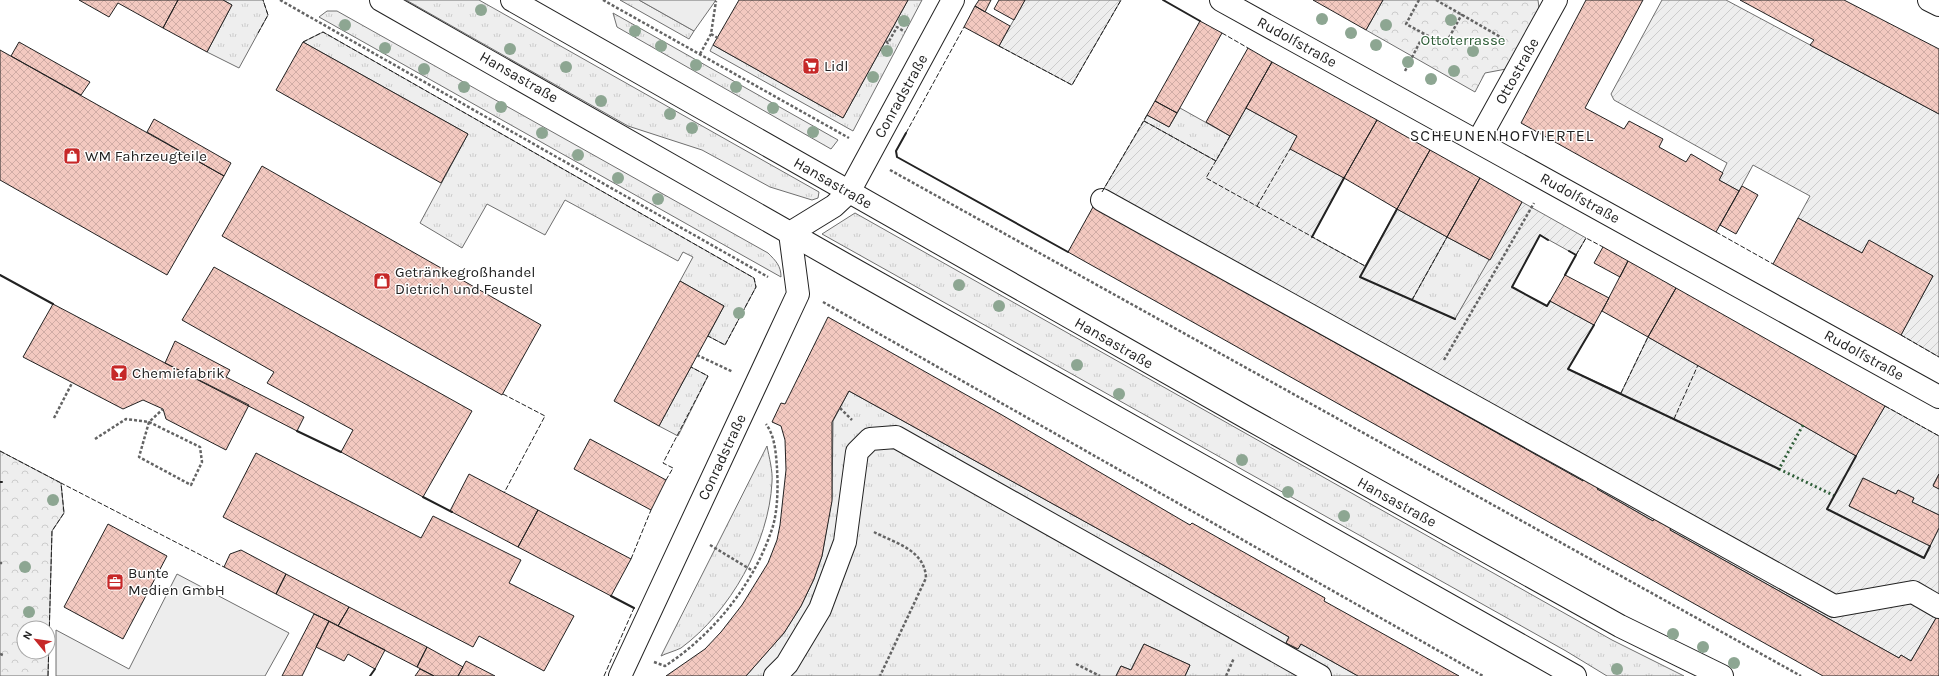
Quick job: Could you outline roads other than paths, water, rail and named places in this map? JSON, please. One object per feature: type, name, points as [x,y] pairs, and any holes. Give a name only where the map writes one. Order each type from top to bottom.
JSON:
[{"type":"main road","name":"Hansastraße","points":[[381,0],[790,233],[1575,676]]},
{"type":"main road","name":"Hansastraße","points":[[512,0],[1249,420],[1620,626],[1722,676]]},
{"type":"main road","name":"Conradstraße","points":[[620,676],[798,294],[790,233],[834,206],[848,192],[953,0]]},
{"type":"main road","name":"Rudolfstraße","points":[[1221,0],[1939,397]]},
{"type":"main road","name":"Ottostraße","points":[[1478,141],[1556,0]]},
{"type":"main road","points":[[1929,0],[1939,5]]},
{"type":"main road","points":[[1102,200],[1834,606],[1913,592],[1939,607]]},
{"type":"main road","points":[[776,676],[787,664],[820,609],[845,542],[858,452],[870,439],[896,437],[1320,676]]},
{"type":"place","name":"Lidl","points":[[811,66]]},
{"type":"place","name":"WM Fahrzeugteile","points":[[72,156]]},
{"type":"place","name":"Getränkegroßhandel Dietrich und Feustel","points":[[382,281]]},
{"type":"place","name":"Chemiefabrik","points":[[119,373]]},
{"type":"place","name":"Bunte Medien GmbH","points":[[115,582]]},
{"type":"district","name":"SCHEUNENHOFVIERTEL","points":[[1502,135]]},
{"type":"park label","name":"Ottoterrasse","points":[[1463,40]]}]
